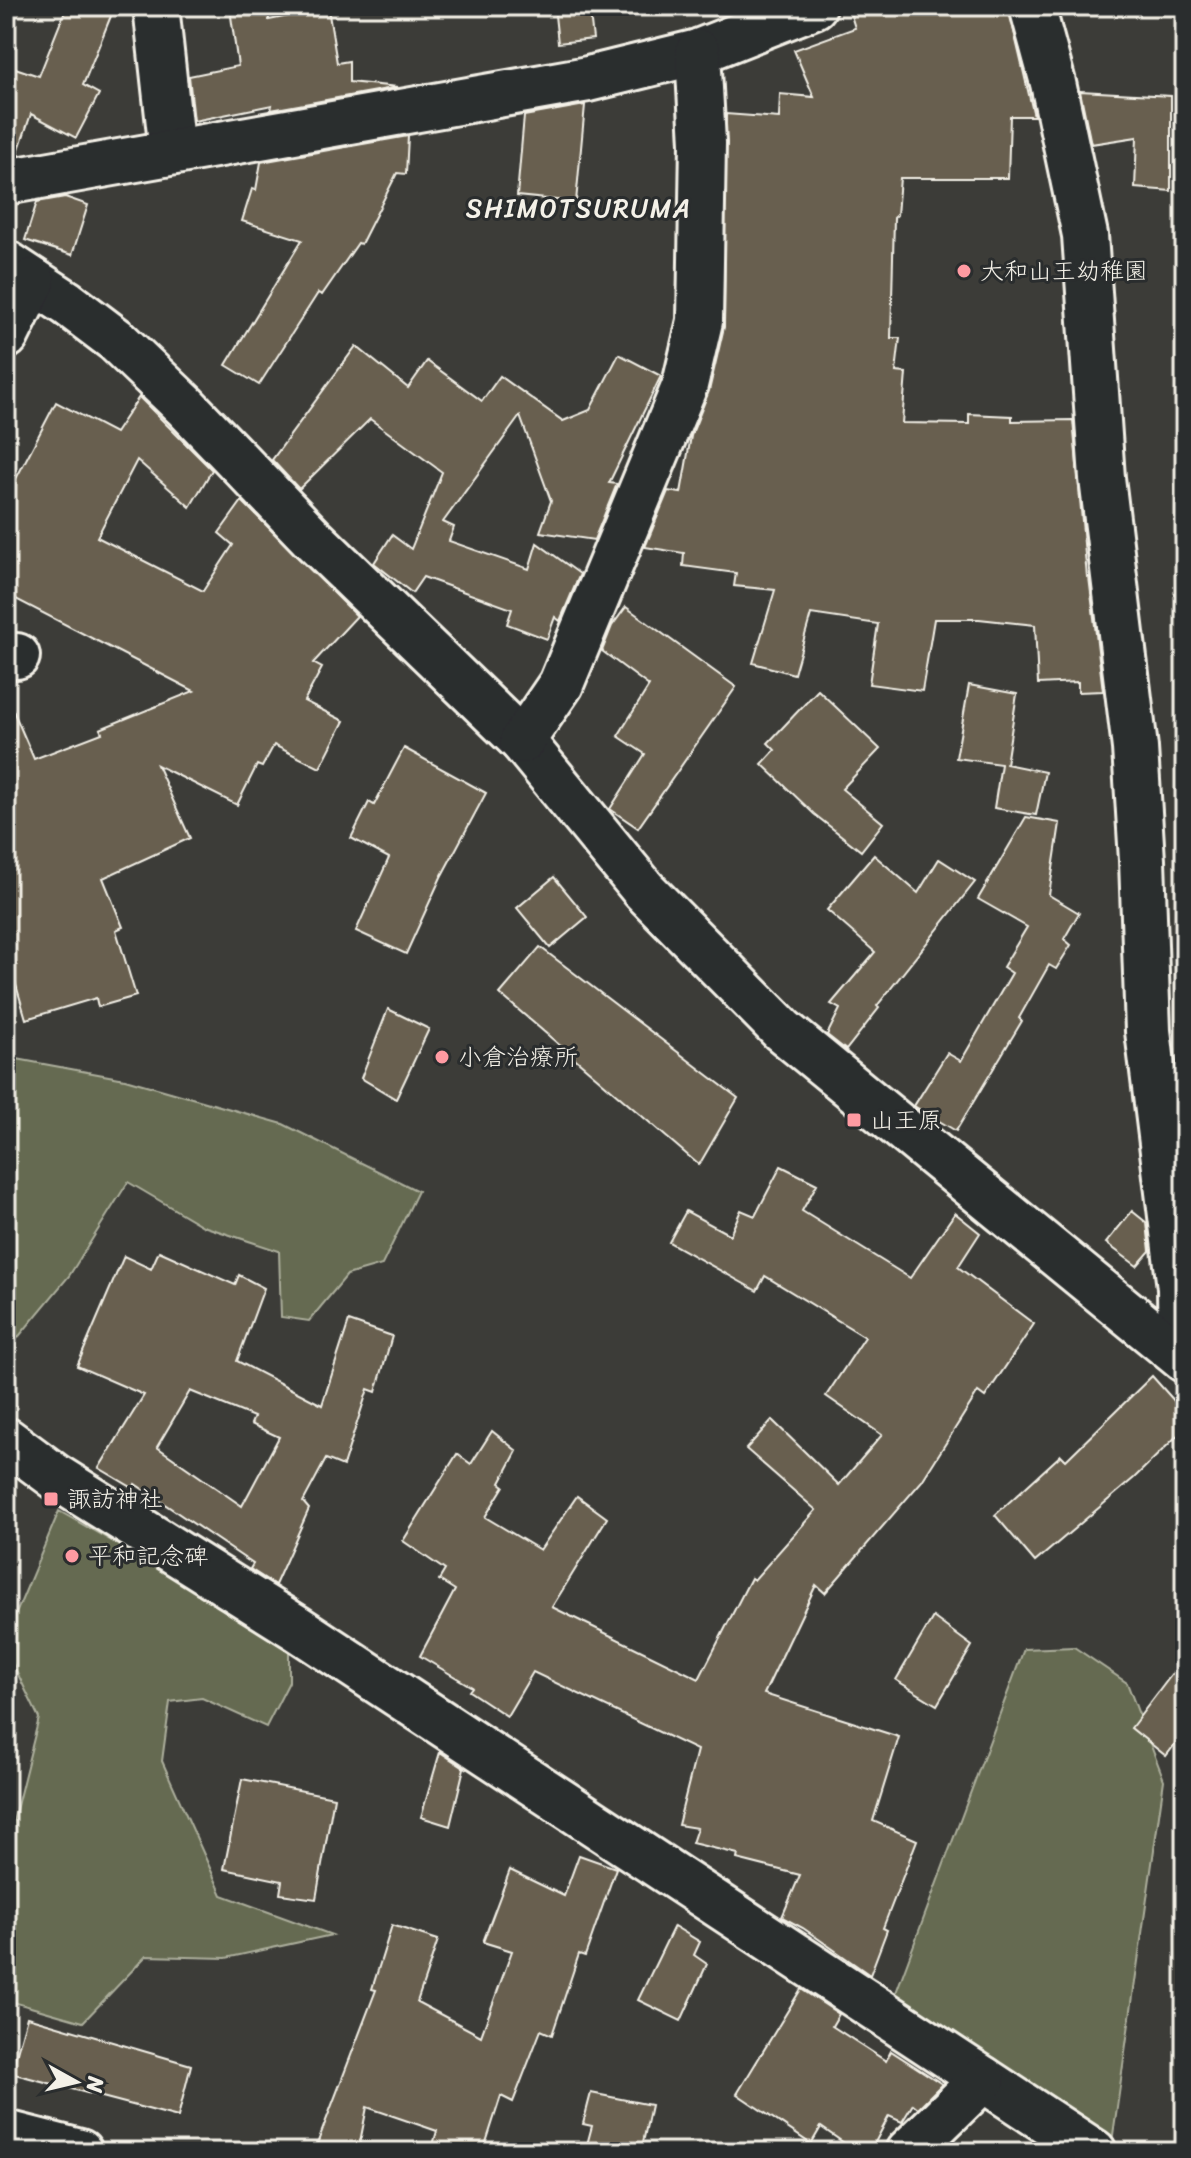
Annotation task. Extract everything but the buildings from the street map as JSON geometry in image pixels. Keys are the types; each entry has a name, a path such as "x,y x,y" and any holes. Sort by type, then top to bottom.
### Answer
{"street":[{"path":"156,6 172,152"},
{"path":"6,182 588,79 698,52 814,6"},
{"path":"1032,6 1053,83 1085,235 1102,478 1135,748 1148,1031 1180,1288 1183,1358"},
{"path":"522,741 561,684 685,385 700,321 703,143 698,52"},
{"path":"6,336 20,272 116,340 185,406 313,539 522,741 644,890 782,1030 1183,1358"},
{"path":"6,1440 56,1477 297,1628 1094,2152"},
{"path":"908,2152 983,2079"},
{"path":"6,2133 80,2152"}],"green space":[{"path":"6,1057 125,1079 283,1124 418,1191 382,1265 347,1275 309,1321 281,1317 279,1251 203,1226 128,1182 69,1276 6,1352"},
{"path":"59,1511 154,1565 289,1651 289,1682 266,1727 202,1698 170,1702 162,1761 222,1895 332,1935 226,1958 146,1956 83,2022 6,2000 6,1850 39,1718 12,1662 15,1616"},
{"path":"1074,1647 1127,1683 1164,1780 1111,2149 894,1998 1024,1649"}],"place":[{"name":"大和山王幼稚園","path":"964,271"},
{"name":"小倉治療所","path":"442,1057"},
{"name":"山王原","path":"854,1120"},
{"name":"諏訪神社","path":"51,1499"},
{"name":"平和記念碑","path":"72,1556"}],"district":[{"name":"SHIMOTSURUMA","path":"579,208"}]}
